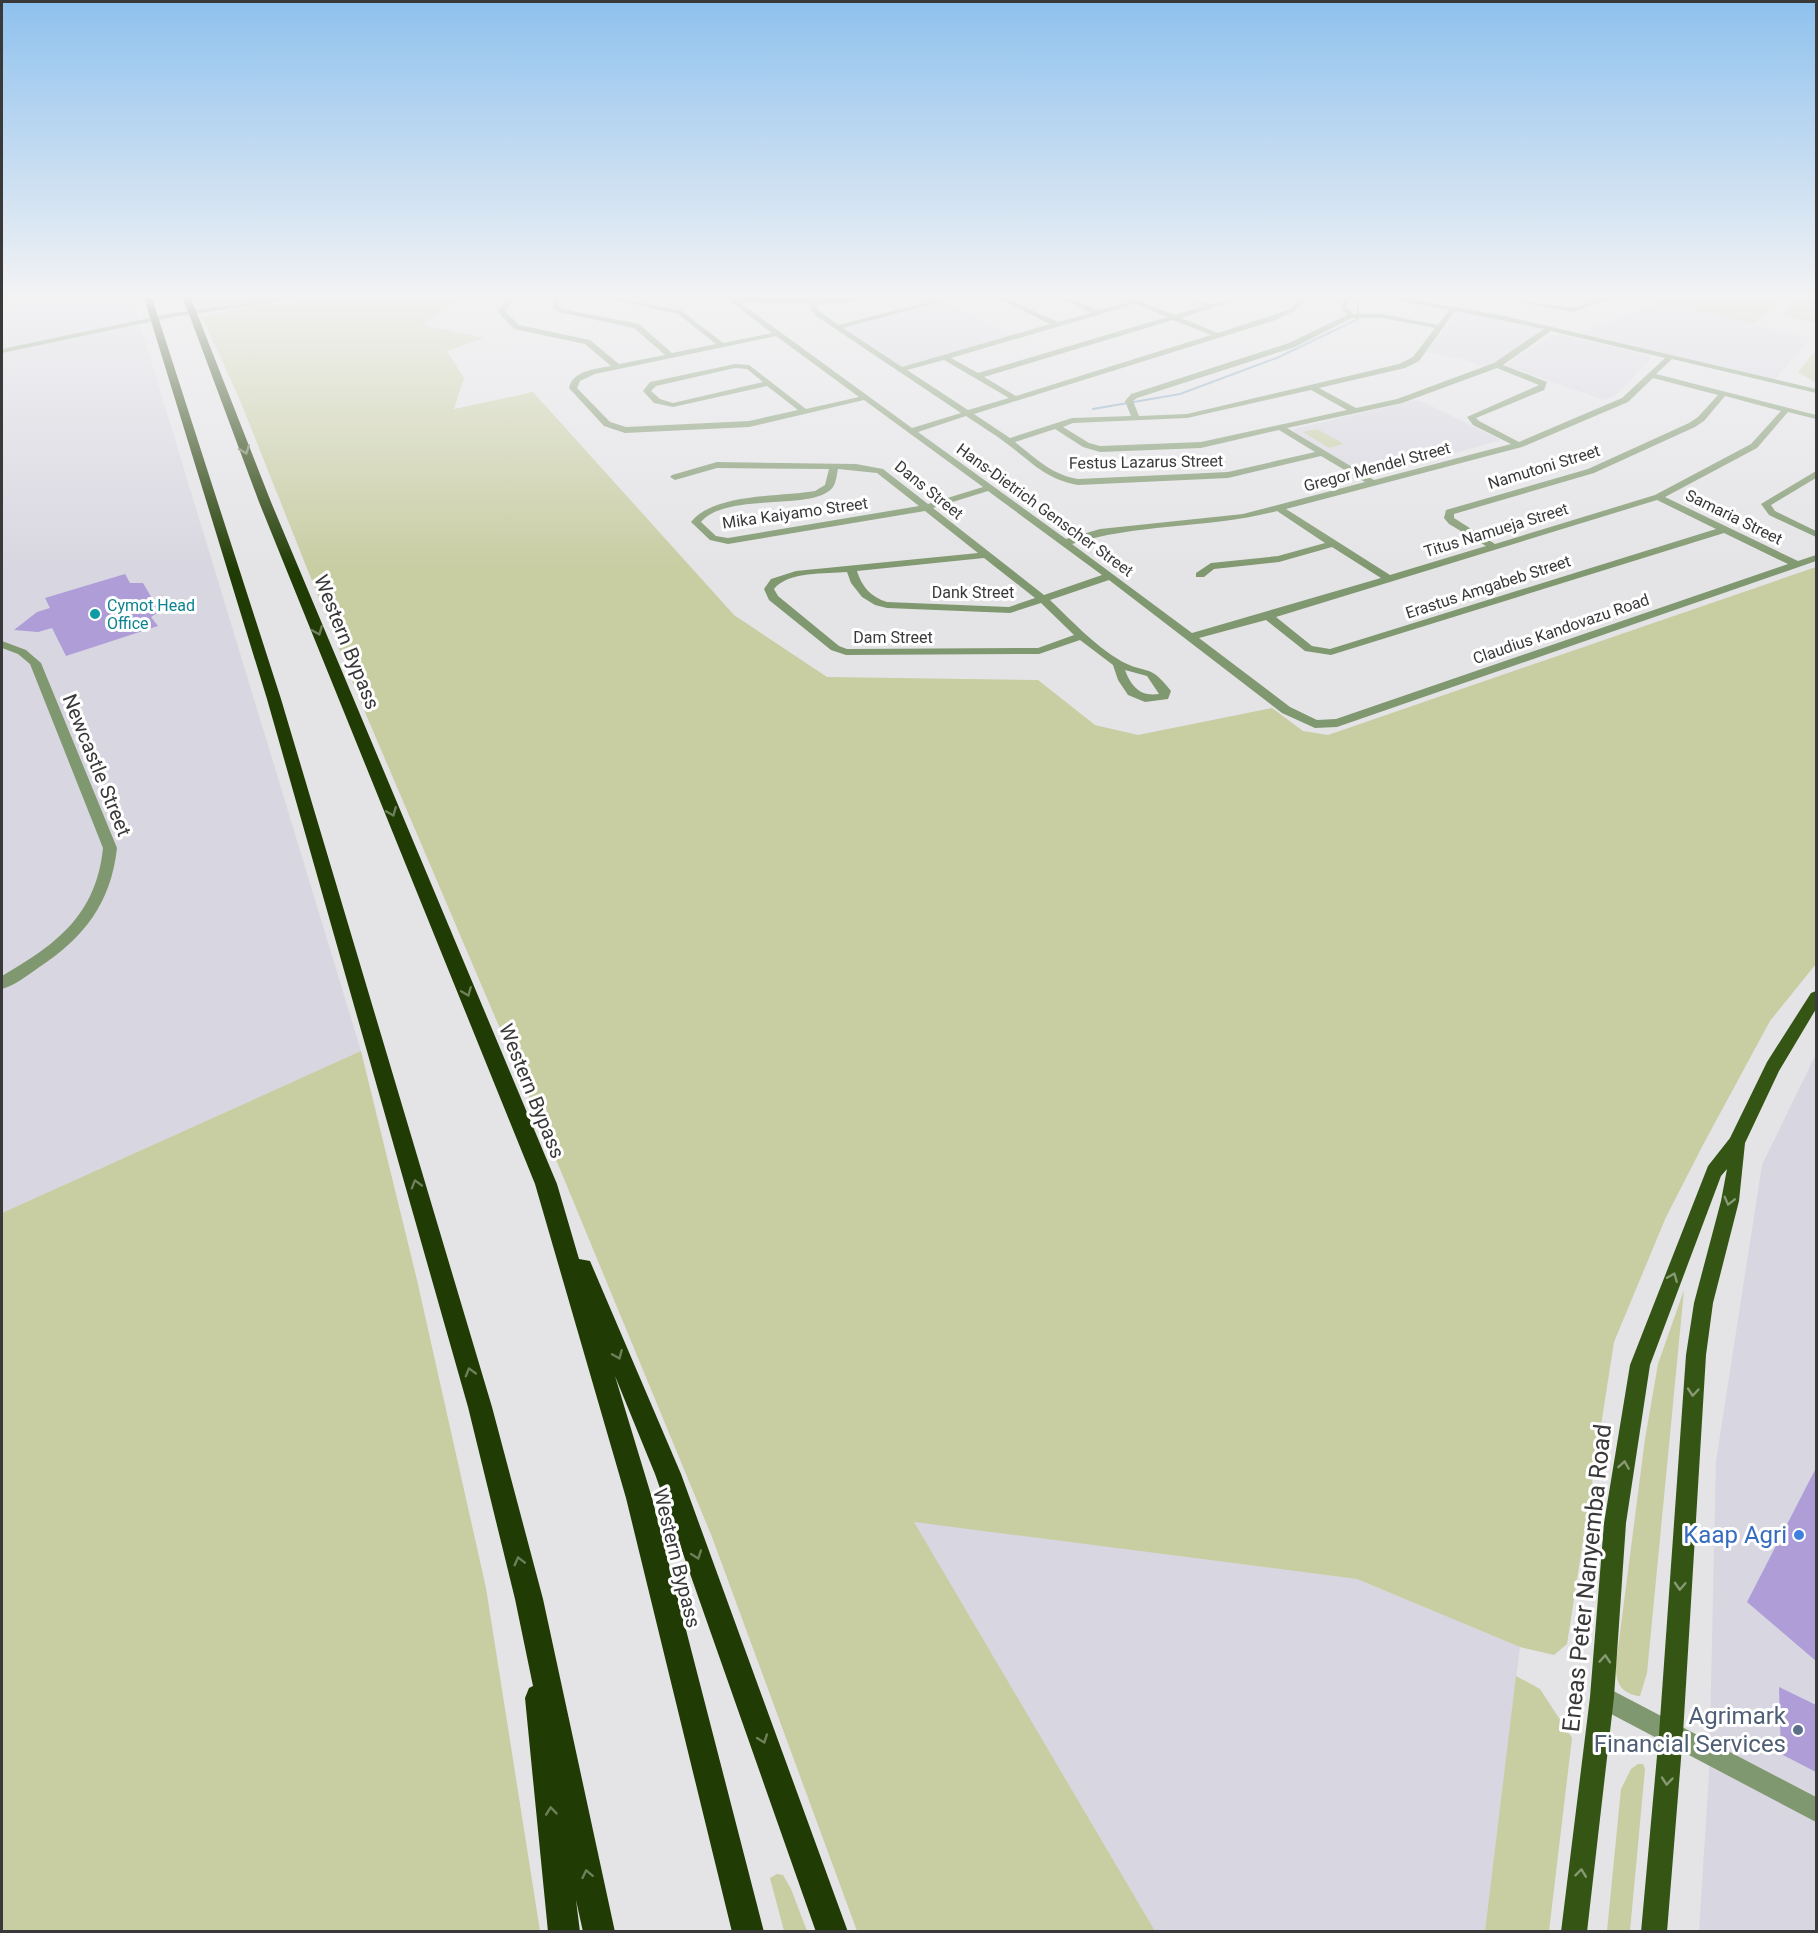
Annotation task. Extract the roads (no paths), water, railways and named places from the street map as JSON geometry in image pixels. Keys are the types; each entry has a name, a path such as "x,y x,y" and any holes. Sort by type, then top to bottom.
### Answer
{"highway":[{"path":"175,388 268,678 480,1407 528,1599 599,1932"},
{"name":"Western Bypass","path":"222,388 278,533 546,1184 639,1498 748,1932"},
{"path":"546,1184 668,1474 832,1932"},
{"path":"528,1599 564,1932"}],"main road":[{"name":"Eneas Peter Nanyemba Road","path":"1574,1932 1602,1697 1615,1524 1640,1365 1714,1172 1736,1143 1773,1067 1816,997"},
{"name":"Eneas Peter Nanyemba Road","path":"1654,1932 1671,1734 1696,1355 1704,1298 1732,1192 1737,1163 1736,1143"}],"street":[{"path":"575,388 606,424 618,429 743,425 863,398"},
{"path":"648,388 657,401 673,405 746,388"},
{"path":"775,388 805,412"},
{"name":"Hans-Dietrich Genscher Street","path":"850,388 1110,576 1286,710 1315,724"},
{"name":"Festus Lazarus Street","path":"928,388 1009,441 1049,473 1067,481 1228,475 1322,453"},
{"path":"998,388 1016,399"},
{"path":"911,431 1050,388"},
{"path":"1137,420 1129,401 1134,396 1158,388"},
{"path":"1009,441 1054,425 1071,422 1187,416 1313,388"},
{"path":"1314,388 1355,411"},
{"path":"1054,425 1086,445 1106,449 1195,446 1355,411 1435,388"},
{"path":"1519,445 1476,423 1471,417 1541,388"},
{"name":"Gregor Mendel Street","path":"1065,543 1100,532 1228,520 1280,509 1519,445 1625,400 1639,388"},
{"path":"1704,388 1816,417"},
{"name":"Namutoni Street","path":"1494,547 1452,522 1449,519 1449,512 1590,471 1692,425 1701,419 1724,393"},
{"name":"Titus Namueja Street","path":"1191,636 1268,616 1658,497 1754,446 1787,410"},
{"path":"1281,428 1373,483"},
{"name":"Dans Street","path":"675,477 717,465 866,467 880,471 1044,600 1081,636 1118,664"},
{"name":"Mika Kaiyamo Street","path":"834,467 829,486 818,493 711,508 700,514 696,522 714,538 728,541 925,508 990,488"},
{"path":"1816,474 1766,504 1772,513 1816,534"},
{"name":"Samaria Street","path":"1658,497 1798,564"},
{"path":"1280,509 1387,578"},
{"name":"Erastus Amgabeb Street","path":"1268,616 1309,649 1330,652 1725,529"},
{"path":"1200,574 1208,567 1279,559 1331,543"},
{"name":"Dam Street","path":"984,555 851,567 788,576 770,585 770,593 773,598 835,648 846,652 1039,651 1081,636"},
{"name":"Claudius Kandovazu Road","path":"1315,724 1337,723 1357,717 1816,558"},
{"name":"Dank Street","path":"851,567 856,586 878,603 889,606 1010,610 1110,576"},
{"name":"Newcastle Street","path":"2,644 22,652 34,663 110,848 108,871 101,894 86,918 64,942 2,983"},
{"path":"1602,1697 1816,1810"}],"waterway":[{"path":"1093,409 1180,394 1196,388"}],"place":[{"name":"Cymot Head Office","path":"95,614"},
{"name":"Kaap Agri","path":"1799,1535"},
{"name":"Agrimark Financial Services","path":"1798,1730"}]}
